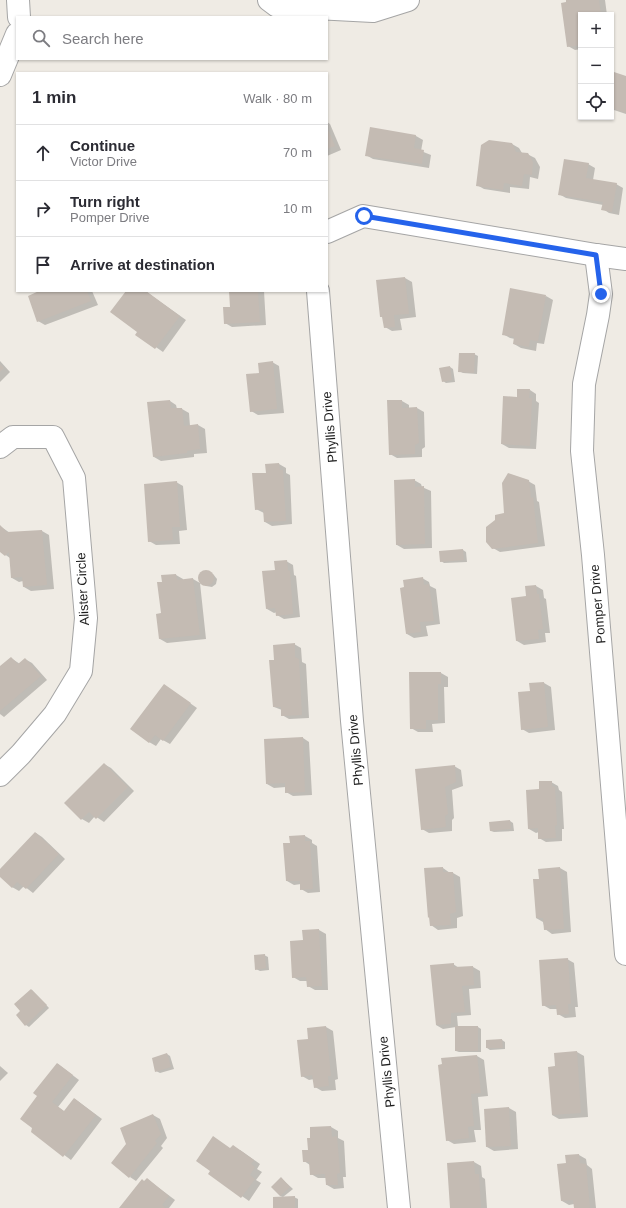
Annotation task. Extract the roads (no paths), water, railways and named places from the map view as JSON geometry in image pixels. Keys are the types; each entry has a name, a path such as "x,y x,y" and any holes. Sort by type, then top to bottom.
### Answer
{"street":[{"path":"18,0 19,16"},
{"path":"269,0 277,6 372,11 408,0"},
{"path":"0,75 16,36"},
{"path":"328,232 364,216 626,259"},
{"name":"Pomper Drive","path":"596,255 601,294 584,384 582,451 594,570 626,954"},
{"name":"Phyllis Drive","path":"318,292 352,721 399,1208"},
{"name":"Alister Circle","path":"0,448 13,437 53,437 74,478 86,618 82,671 55,714 21,754 0,775"}]}
